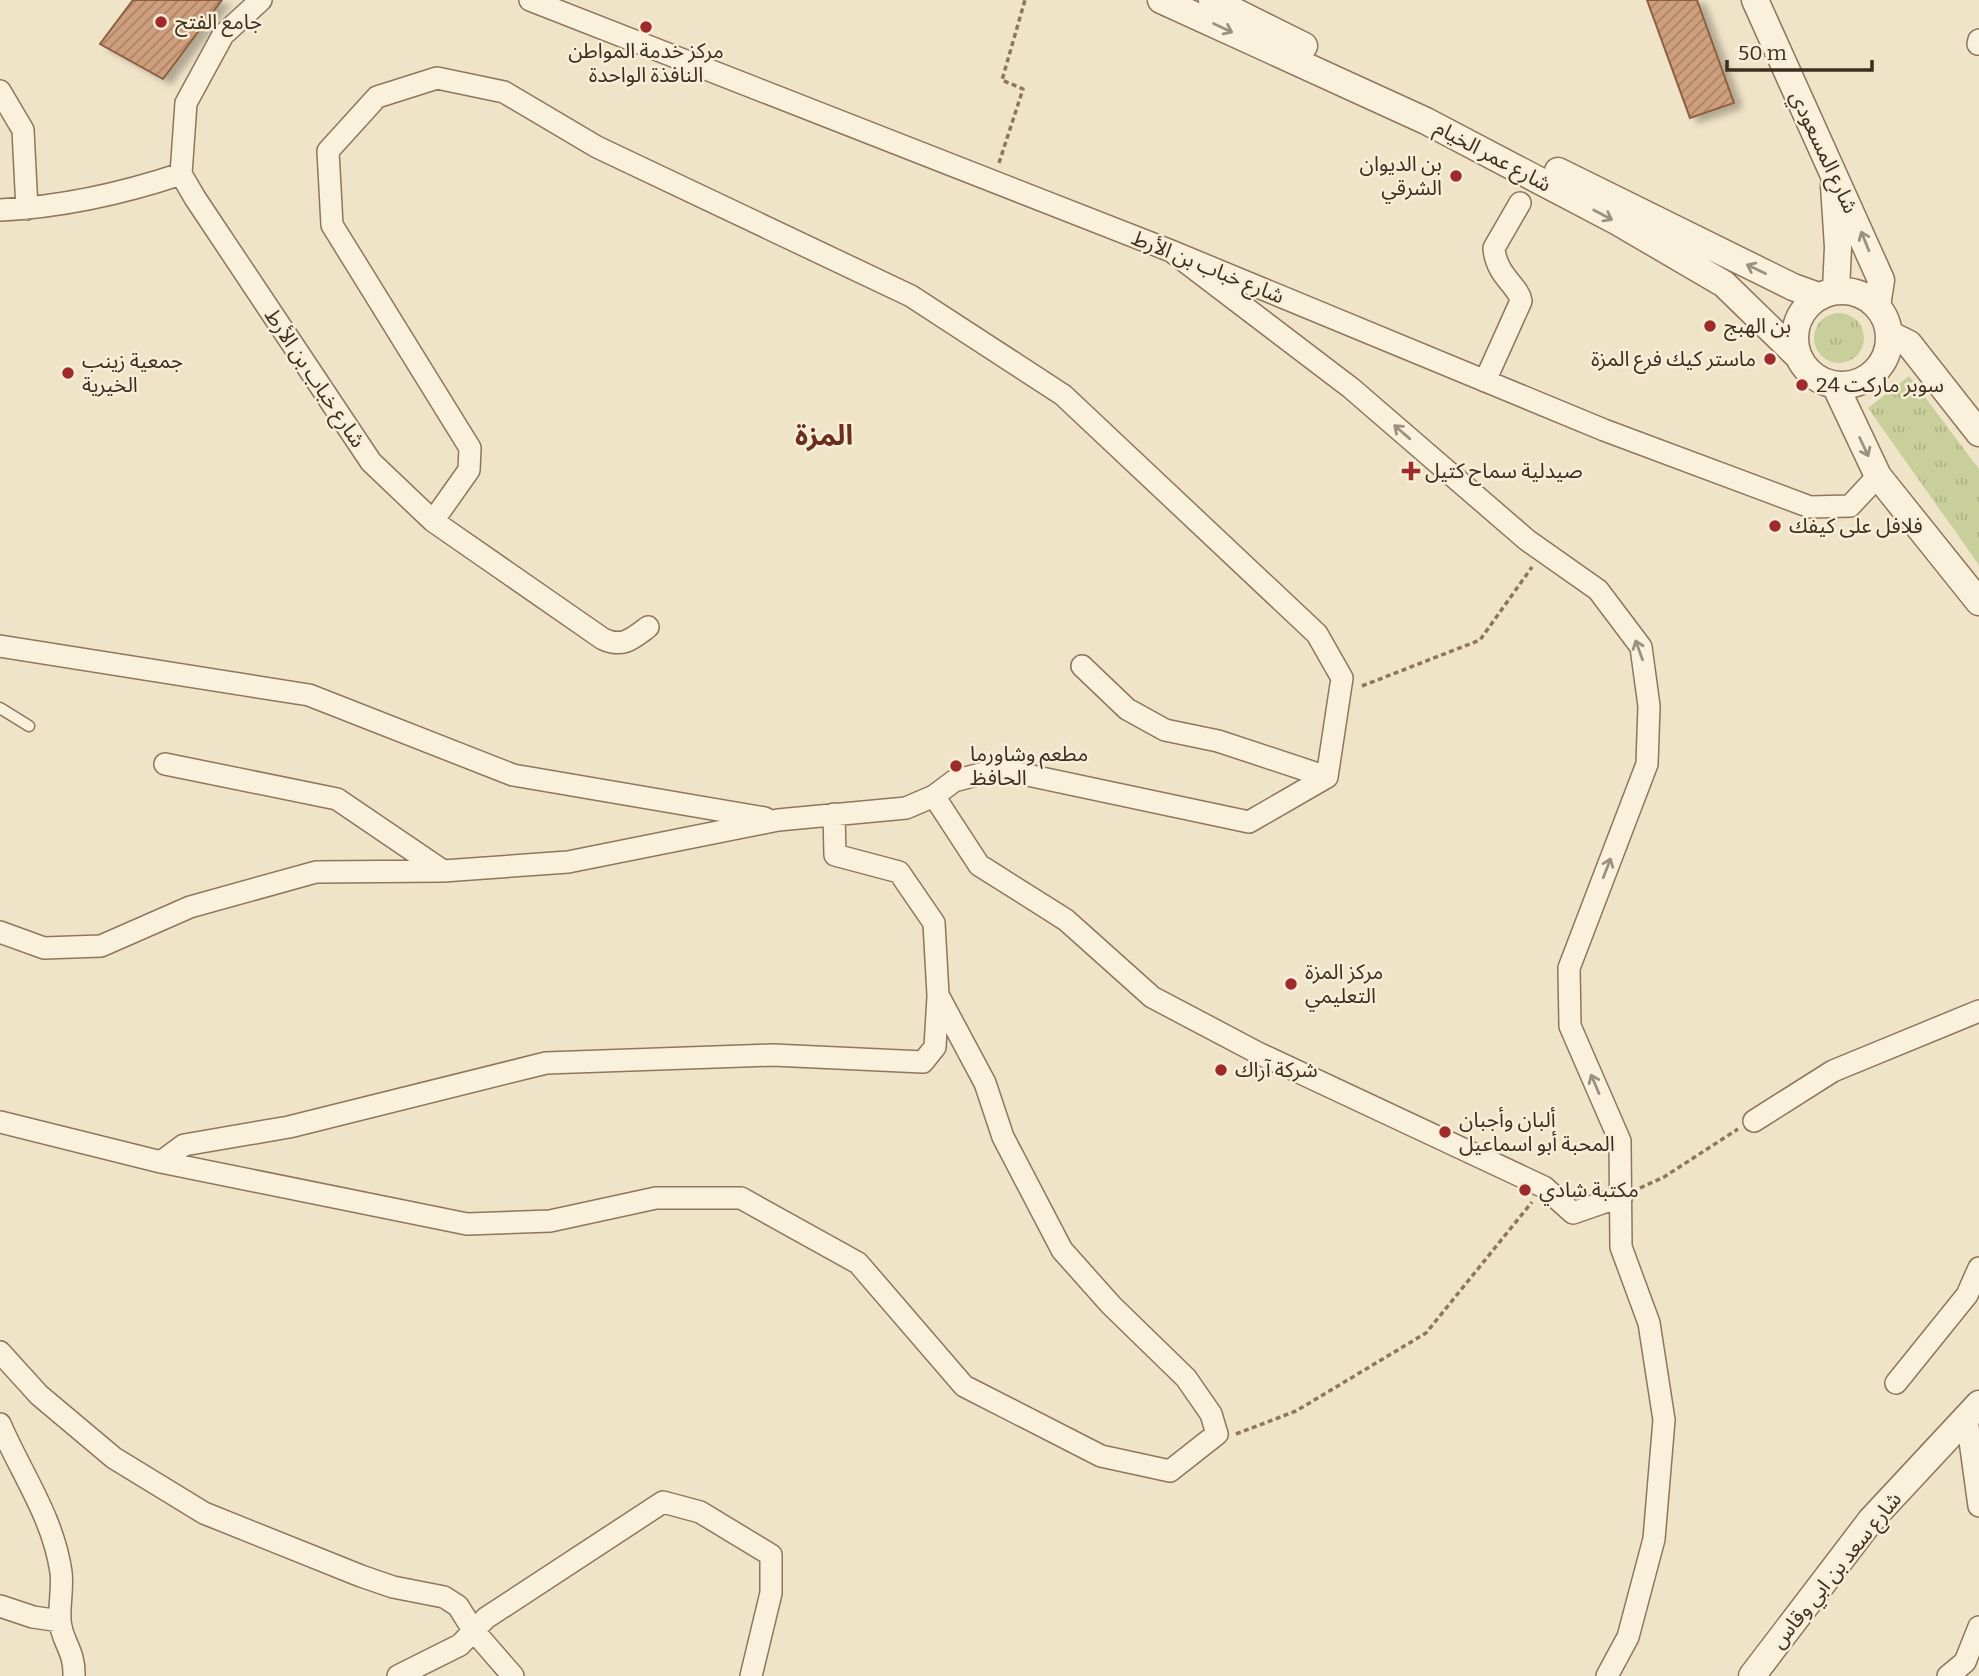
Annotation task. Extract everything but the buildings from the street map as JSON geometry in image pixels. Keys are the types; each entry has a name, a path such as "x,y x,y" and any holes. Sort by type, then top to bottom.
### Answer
{"street":[{"path":"0,210 27,209 145,186 181,174 186,103 223,35 261,0"},
{"name":"شارع خباب بن الأرط","path":"530,0 1171,251 1604,430 1810,507 1850,506 1878,476"},
{"name":"شارع عمر الخيام","path":"1161,0 1426,121 1618,222 1724,285 1798,356"},
{"name":"شارع عمر الخيام","path":"1212,0 1793,287 1827,293"},
{"name":"شارع المسعودي","path":"1755,0 1833,178 1857,221 1881,280 1877,306"},
{"path":"433,521 469,470 470,448 332,225 328,151 377,97 437,78 504,92 597,147 911,296 1063,395 1317,634 1342,678 1327,776"},
{"path":"0,91 23,130 27,209"},
{"name":"شارع خباب بن الأرط","path":"181,174 370,461 433,521 603,639 612,643 626,643 648,627"},
{"path":"1827,293 1838,247 1833,178"},
{"path":"1485,381 1521,301 1519,293 1503,275 1494,248 1520,203"},
{"path":"1171,251 1351,388 1543,551 1598,590 1641,647 1649,706 1647,764 1569,968 1570,1026 1620,1141 1621,1247 1649,1323 1664,1420 1654,1539 1628,1637 1607,1676"},
{"path":"1851,291 1877,306 1886,319 1889,334 1884,362 1863,381 1835,385 1820,380 1807,370 1798,356 1795,329 1799,316 1827,293 1851,291"},
{"path":"1889,334 1909,344 1979,433"},
{"path":"1835,385 1878,476 1979,602"},
{"path":"0,646 309,695 513,775 778,820"},
{"path":"1082,666 1127,709 1165,730 1218,741 1327,776"},
{"path":"166,764 337,799 443,871"},
{"path":"0,932 44,948 101,946 190,907 316,872 443,871 568,862 778,820 906,808 934,796 954,781 999,769 1249,822 1327,776"},
{"path":"934,796 979,865 1066,920 1152,997 1258,1053 1544,1187 1573,1213 1622,1196"},
{"path":"161,1162 184,1145 289,1127 546,1063 773,1055 923,1062 935,1047 938,995 934,923 899,872 835,855 834,814"},
{"path":"0,1122 161,1162 467,1224 550,1222 656,1198 741,1198 858,1263 964,1386 1101,1456 1170,1471 1217,1434 1211,1415 1186,1378 1111,1305 1062,1250 1003,1137 985,1083 938,995"},
{"path":"1754,1121 1833,1070 1979,1011"},
{"path":"1896,1383 1967,1295 1979,1268"},
{"path":"0,1352 39,1395 71,1423 150,1482 204,1513 292,1551 393,1587 444,1597 458,1606 473,1630 513,1676"},
{"path":"1973,1412 1979,1507"},
{"name":"شارع سعد بن ابي وقاس","path":"1752,1676 1871,1520 1973,1412"},
{"path":"0,1424 28,1476 56,1549 61,1573 60,1621 74,1660 74,1676"},
{"path":"398,1676 460,1645 486,1618 663,1502 700,1513 771,1555 771,1593 751,1676"},
{"path":"0,1606 33,1618 60,1621"},
{"path":"1948,1676 1965,1662 1979,1628"}],"lane":[{"path":"0,708 29,726"}],"path":[{"path":"993,181 1023,89 1002,80 1025,0"},
{"path":"1340,694 1480,640 1543,551"},
{"path":"1622,1196 1664,1178 1716,1141 1754,1121"},
{"path":"1217,1434 1242,1434 1296,1411 1426,1333 1544,1187"}],"green space":[{"path":"1839,313 1856,321 1864,338 1856,355 1839,363 1822,355 1814,338 1822,321"},
{"path":"1909,376 1979,469 1979,565 1868,408"}],"place":[{"name":"جامع الفتح","path":"161,22"},
{"name":"مركز خدمة المواطن النافذة الواحدة","path":"646,27"},
{"name":"بن الديوان الشرقي","path":"1456,176"},
{"name":"بن الهبج","path":"1710,326"},
{"name":"ماستر كيك فرع المزة","path":"1770,359"},
{"name":"جمعية زينب الخيرية","path":"68,373"},
{"name":"سوبر ماركت 24","path":"1802,385"},
{"name":"صيدلية سماح كتيل","path":"1411,471"},
{"name":"فلافل على كيفك","path":"1775,526"},
{"name":"مطعم وشاورما الحافظ","path":"956,766"},
{"name":"مركز المزة التعليمي","path":"1291,984"},
{"name":"شركة آراك","path":"1221,1070"},
{"name":"ألبان وأجبان المحبة أبو اسماعيل","path":"1445,1132"},
{"name":"مكتبة شادي","path":"1525,1190"}],"district":[{"name":"المزة","path":"824,435"}]}
